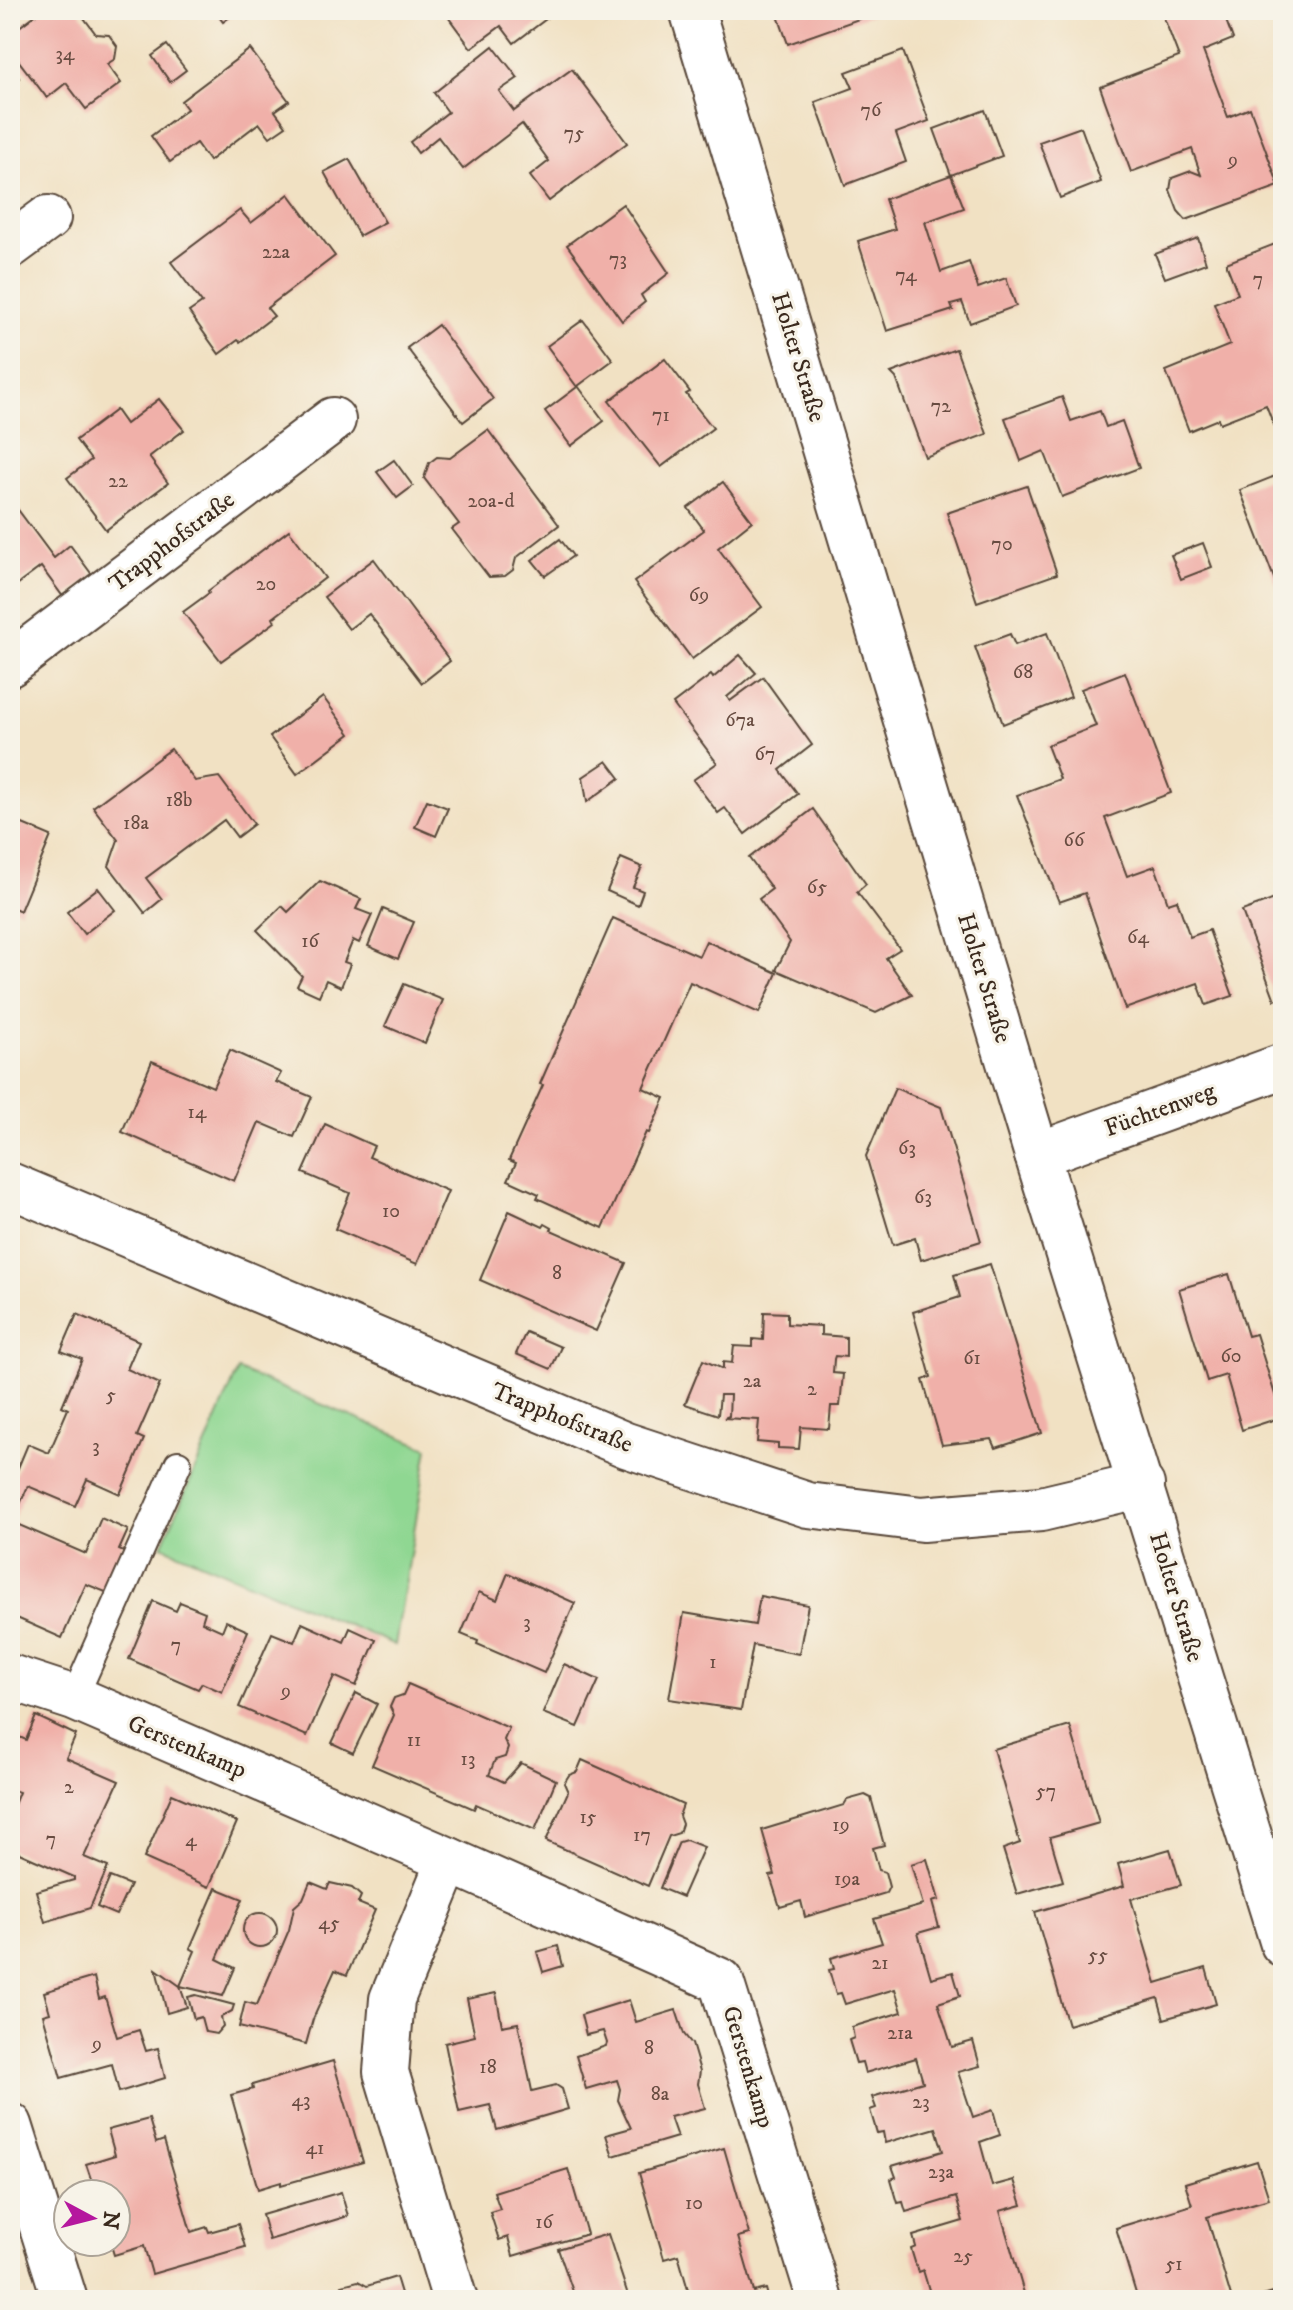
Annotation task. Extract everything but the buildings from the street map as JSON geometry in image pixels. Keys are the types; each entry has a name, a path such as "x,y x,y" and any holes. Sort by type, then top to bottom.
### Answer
{"street":[{"name":"Holter Straße","path":"692,10 1037,1155 1283,1944"},
{"path":"10,246 48,218"},
{"name":"Trapphofstraße","path":"10,664 333,420"},
{"name":"Füchtenweg","path":"1037,1155 1283,1066"},
{"name":"Trapphofstraße","path":"10,1185 626,1445 808,1505 922,1519 1041,1509 1142,1485"},
{"name":"Gerstenkamp","path":"10,1677 74,1698 721,1981 820,2300"},
{"path":"449,1860 392,1999 386,2072 455,2300"},
{"path":"11,2133 65,2300"}],"lane":[{"path":"74,1698 178,1464"}],"green space":[{"path":"238,1370 428,1448 395,1645 162,1546"}]}
